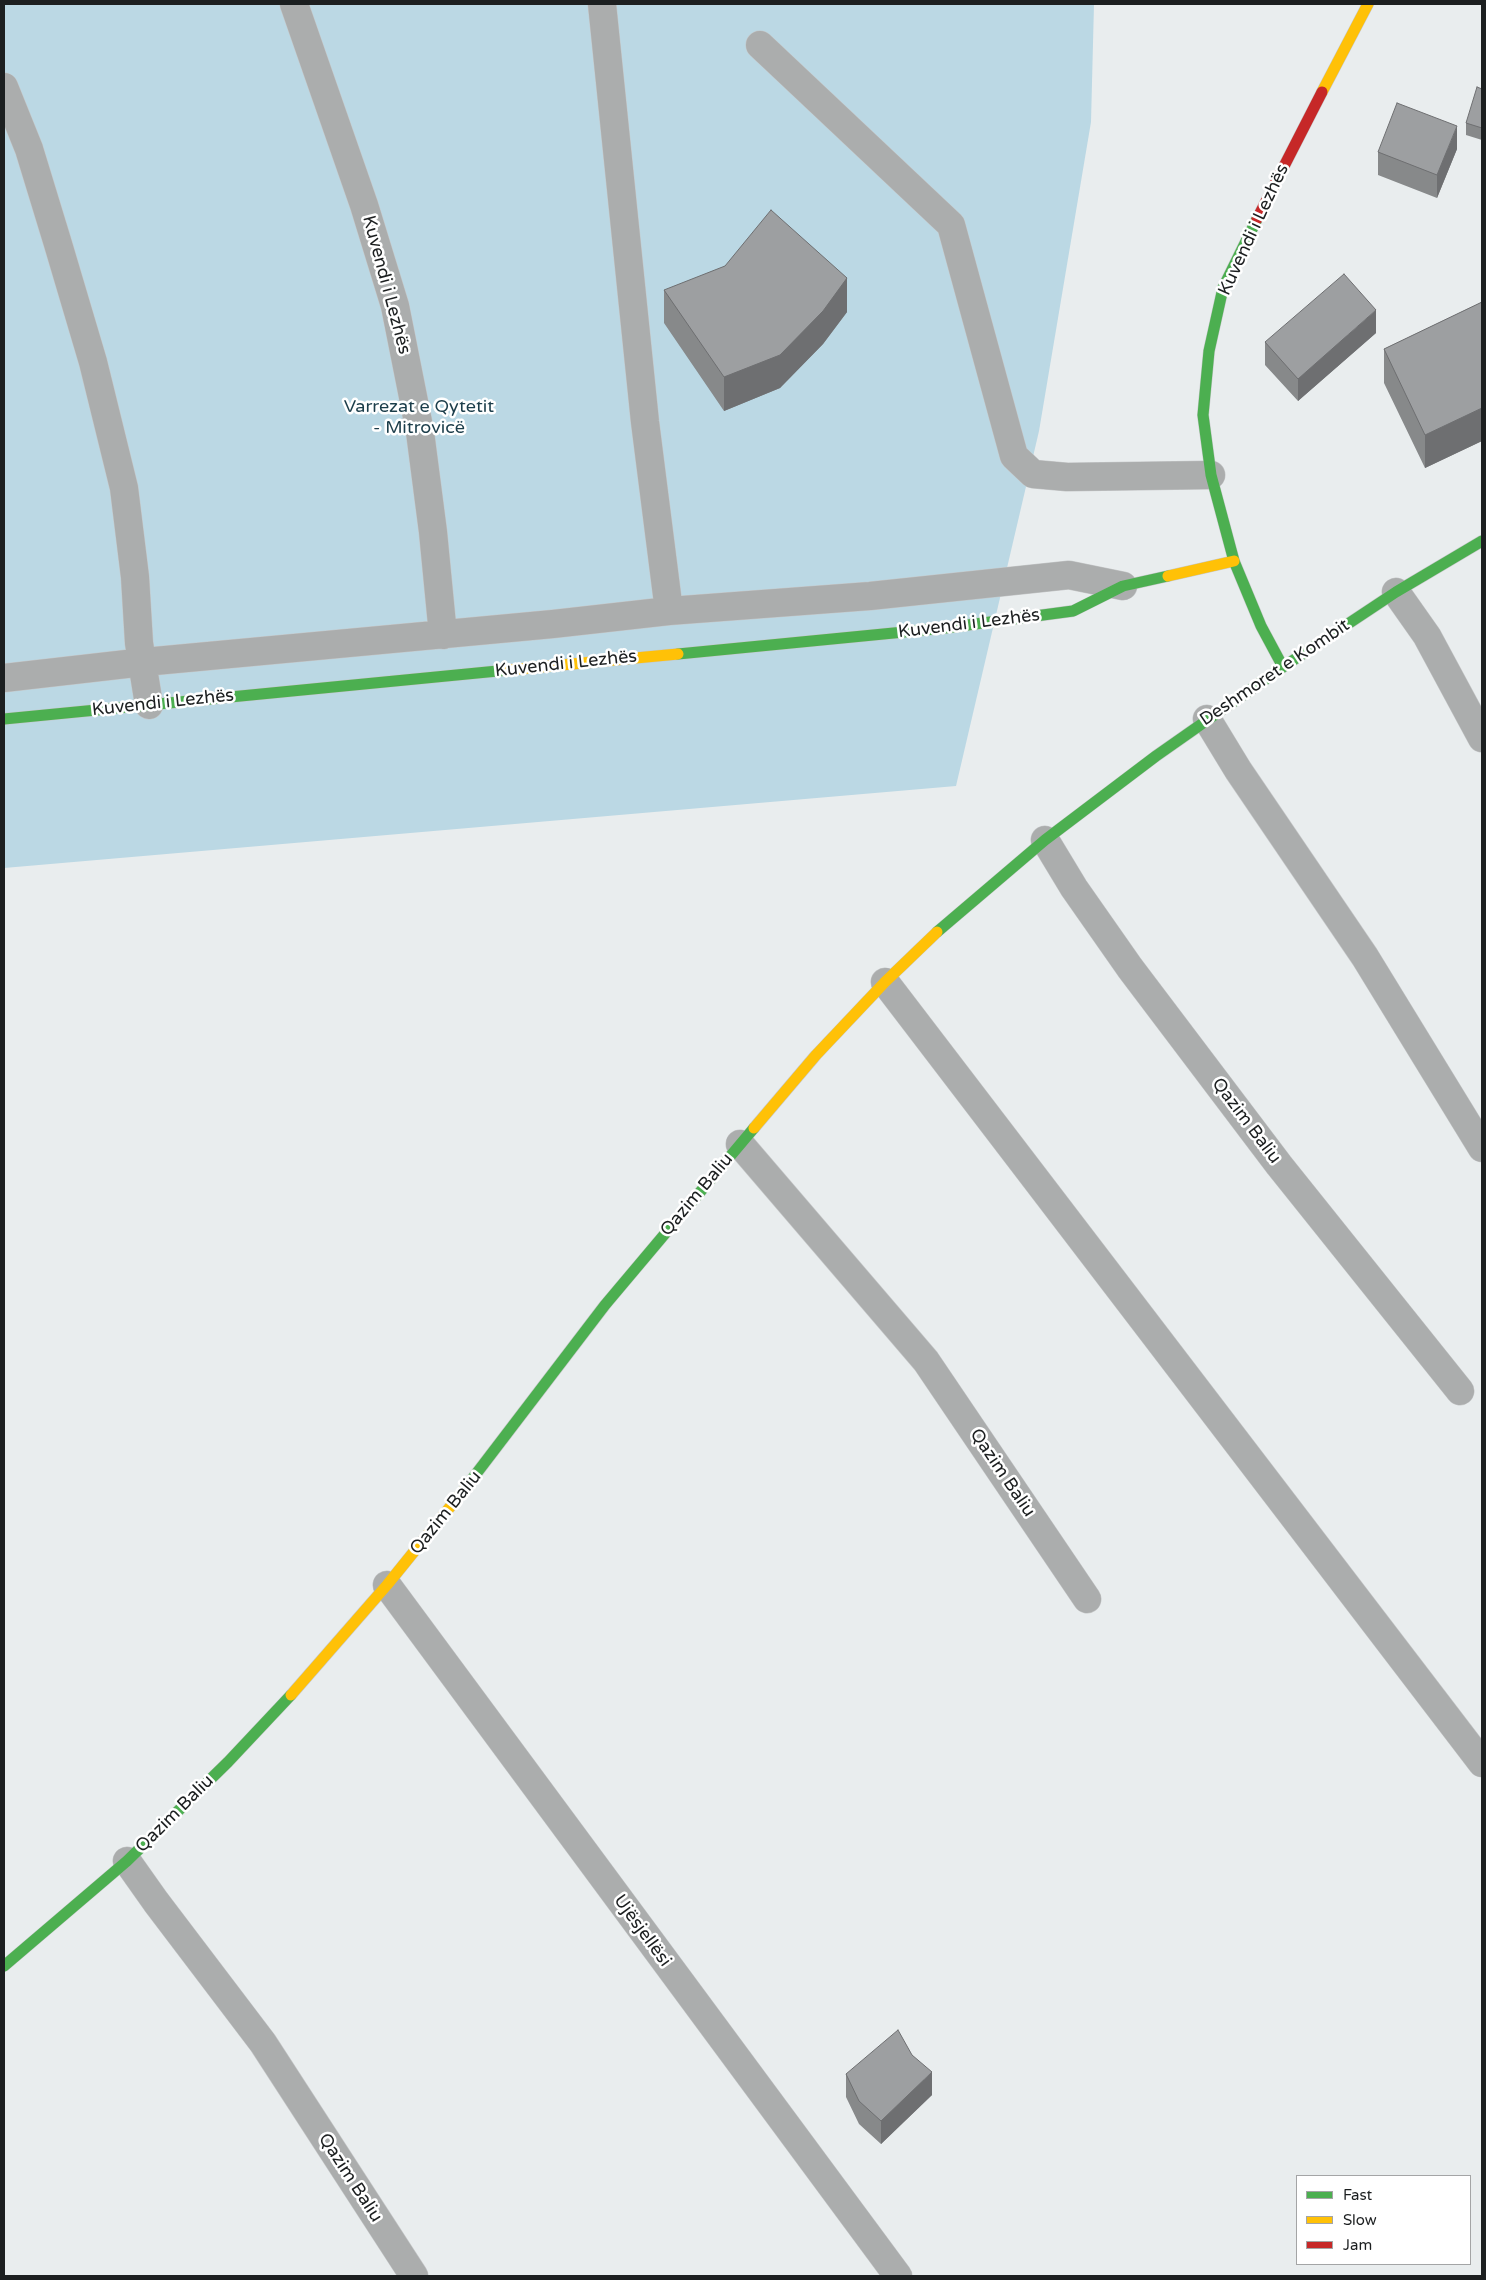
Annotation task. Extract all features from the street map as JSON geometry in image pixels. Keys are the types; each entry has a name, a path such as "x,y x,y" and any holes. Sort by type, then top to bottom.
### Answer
{"main road":[{"name":"Kuvendi i Lezhës","path":"1283,666 1261,626 1234,562 1211,474 1203,415 1209,351 1223,288 1368,4"},
{"name":"Deshmoret e Kombit","path":"1156,756 1283,666 1396,592 1482,541"},
{"name":"Kuvendi i Lezhës","path":"4,719 945,628 1073,611 1122,586 1234,562"},
{"name":"Qazim Baliu","path":"4,1966 128,1861 241,1748 305,1680 388,1585 483,1467 605,1305 816,1055 884,982 955,915 1045,840 1156,756"}],"street":[{"name":"Kuvendi i Lezhës","path":"294,4 364,205 395,306 420,432 433,532 443,634"},
{"path":"602,4 645,422 668,611"},
{"path":"760,44 950,226 1014,456 1034,474 1067,477 1211,474"},
{"path":"4,87 29,149 93,362 124,488 135,578 139,643 144,662 149,705"},
{"name":"Kuvendi i Lezhës","path":"4,678 144,662 668,611 870,596 1069,575 1122,586"},
{"path":"1396,592 1427,636 1482,738"},
{"path":"1208,719 1238,770 1365,957 1482,1148"},
{"name":"Qazim Baliu","path":"1045,840 1074,888 1142,984 1279,1165 1460,1392"},
{"path":"884,982 1482,1763"},
{"name":"Qazim Baliu","path":"740,1144 926,1361 1087,1599"},
{"name":"Ujësjellësi","path":"388,1585 898,2276"},
{"name":"Qazim Baliu","path":"128,1861 263,2043 414,2276"}],"green space":[{"name":"Varrezat e Qytetit - Mitrovicë","path":"4,4 1094,4 1091,122 1039,431 956,786 4,868"}],"building":[{"path":"1477,87 1482,89 1482,128 1466,123"},
{"path":"1397,103 1457,126 1437,175 1378,152"},
{"path":"771,210 847,278 823,311 780,355 724,377 664,290 725,266"},
{"path":"1344,274 1376,310 1298,379 1265,342"},
{"path":"1482,302 1482,408 1425,435 1384,349"},
{"path":"898,2030 912,2055 932,2072 881,2121 859,2101 846,2074"}],"traffic: fast":[{"path":"1257,219 1223,288 1209,351 1203,415 1211,475 1234,561 1261,626 1283,667"},
{"path":"937,932 1045,840 1156,756 1283,667 1396,592 1482,541"},
{"path":"678,654 945,628 1073,611 1123,586 1168,576"},
{"path":"4,719 508,670"},
{"path":"463,1491 605,1305 754,1128"},
{"path":"4,1966 127,1861 228,1762 291,1695"}],"traffic: slow":[{"path":"1322,92 1368,4"},
{"path":"1168,576 1234,561"},
{"path":"508,670 678,654"},
{"path":"754,1128 816,1055 885,982 937,932"},
{"path":"291,1695 387,1585 463,1491"}],"traffic: jam":[{"path":"1257,219 1322,92"}]}
